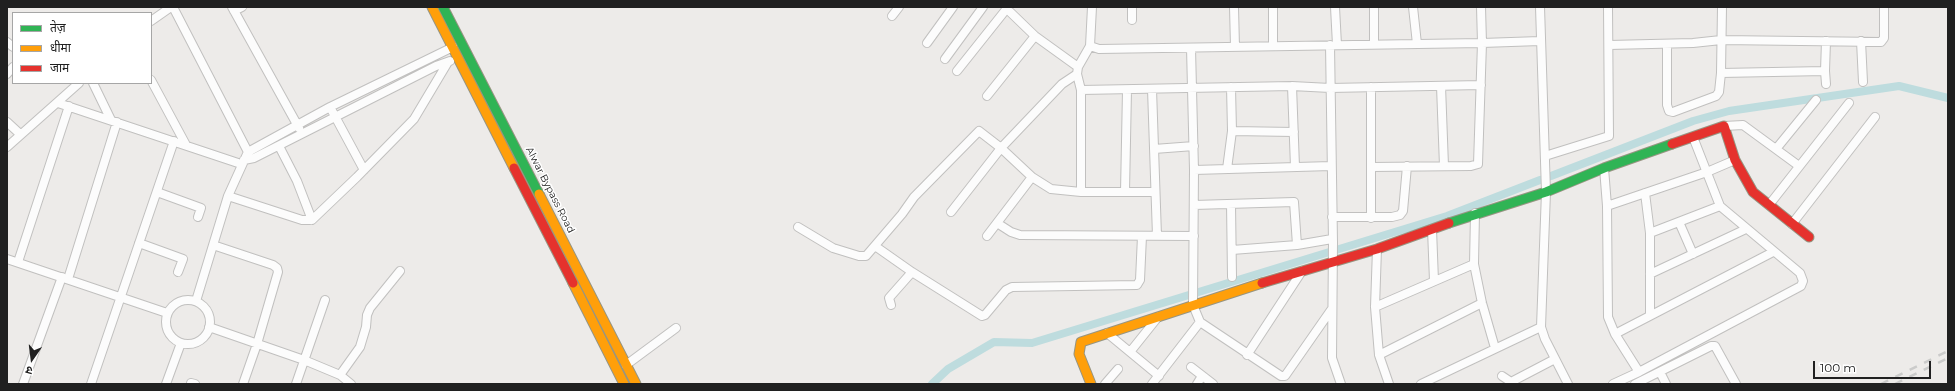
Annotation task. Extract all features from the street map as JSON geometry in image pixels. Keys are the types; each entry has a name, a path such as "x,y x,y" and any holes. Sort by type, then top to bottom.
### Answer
{"street":[{"path":"152,20 172,7 244,158"},
{"path":"432,7 624,384"},
{"name":"Alwar Bypass Road","path":"443,7 636,384"},
{"path":"892,16 899,7"},
{"path":"927,43 953,7"},
{"path":"945,59 984,7"},
{"path":"951,212 1001,148 1062,84 1078,71 1090,46 1092,7"},
{"path":"1132,7 1132,20"},
{"path":"1234,7 1234,47"},
{"path":"1272,7 1274,46"},
{"path":"1335,7 1330,88 1332,217 1331,310 1332,358 1341,384"},
{"path":"1374,7 1374,44"},
{"path":"1413,7 1417,44"},
{"path":"1371,167 1475,165 1479,161 1482,43 1481,7"},
{"path":"1540,7 1546,192 1541,327 1544,339 1568,384"},
{"path":"1545,156 1609,136 1608,7"},
{"path":"1667,44 1667,105 1669,111 1673,112 1716,96 1719,92 1721,73 1722,7"},
{"path":"1608,45 1693,43 1721,40 1881,42 1884,38 1884,7"},
{"path":"236,8 302,134"},
{"path":"957,71 1008,8 1035,36 1078,71 1081,90 1081,192"},
{"path":"987,96 1035,36"},
{"path":"1090,46 1100,49 1191,48 1482,43 1540,40"},
{"path":"1860,41 1863,82"},
{"path":"1826,42 1826,84"},
{"path":"196,301 228,196 244,158 297,125 330,107 453,48"},
{"path":"1191,48 1194,146 1194,300 1200,322 1247,355 1281,376 1285,376 1331,310"},
{"path":"58,103 186,145 244,158 254,158 336,118 436,66 458,58"},
{"path":"228,196 302,220 312,220 414,119 448,62"},
{"path":"1721,73 1826,71"},
{"path":"152,82 186,145"},
{"path":"7,147 78,84"},
{"path":"23,384 65,278 114,121 94,84"},
{"path":"1081,90 1292,86 1330,88 1481,85"},
{"path":"1292,86 1295,167"},
{"path":"1441,86 1444,166"},
{"path":"1227,169 1232,131 1231,87"},
{"path":"1371,87 1371,218"},
{"path":"1152,89 1157,236"},
{"path":"1125,192 1127,90"},
{"path":"1776,149 1816,100"},
{"path":"1768,205 1849,103"},
{"path":"18,262 69,106"},
{"path":"330,107 364,170"},
{"path":"1792,224 1875,117"},
{"path":"7,122 20,134"},
{"path":"1091,384 1079,354 1081,342 1159,316 1194,300 1302,271 1332,257 1376,249 1475,213 1546,192 1604,168 1724,126 1743,125 1799,166"},
{"path":"1724,126 1735,160 1753,192 1809,237"},
{"path":"1232,131 1294,132"},
{"path":"798,227 832,248 859,256 866,256 914,197 976,132 981,132 1001,148 1032,177 1051,188 1081,192 1155,192"},
{"path":"1613,384 1639,372 1801,286 1803,281 1800,273 1773,252 1720,206 1693,136"},
{"path":"91,384 174,141"},
{"path":"279,146 297,181 312,220"},
{"path":"1154,149 1194,146"},
{"path":"1607,206 1707,172 1735,160"},
{"path":"1194,170 1331,166"},
{"path":"1332,217 1392,218 1400,215 1403,211 1407,166"},
{"path":"1604,168 1607,206 1608,317 1615,334 1639,372"},
{"path":"987,236 1032,177"},
{"path":"157,192 201,208 198,218"},
{"path":"1645,193 1650,233 1650,315"},
{"path":"1194,205 1294,202 1297,245"},
{"path":"1231,204 1232,277"},
{"path":"1650,233 1720,206"},
{"path":"1475,213 1474,264 1482,303 1495,348"},
{"path":"997,222 1011,232 1020,235 1194,236"},
{"path":"1679,222 1693,254"},
{"path":"1432,229 1434,281"},
{"path":"1650,274 1746,229"},
{"path":"875,246 912,272 982,316 985,315 1006,290 1012,287 1137,285 1140,280 1142,236"},
{"path":"1232,250 1297,245 1332,240"},
{"path":"140,243 183,259 178,272"},
{"path":"213,245 277,268 278,272 257,344 243,384"},
{"path":"1376,249 1375,307 1378,355 1390,384"},
{"path":"1615,334 1773,252"},
{"path":"8,260 18,262 167,313"},
{"path":"1375,307 1474,264"},
{"path":"340,375 358,351 367,325 367,315 370,308 400,271"},
{"path":"1247,355 1302,271"},
{"path":"891,305 889,298 912,272"},
{"path":"186,299 202,304 208,311 210,320 205,336 198,342 190,344 181,343 173,339 165,324 167,313 177,302 186,299"},
{"path":"296,384 325,300"},
{"path":"1378,355 1482,303"},
{"path":"1130,352 1159,316"},
{"path":"1152,384 1200,322"},
{"path":"209,327 304,360 340,375 350,384"},
{"path":"1421,384 1541,327"},
{"path":"626,365 676,328"},
{"path":"1107,333 1159,376"},
{"path":"166,384 181,343"},
{"path":"1635,384 1711,346 1715,346 1736,384"},
{"path":"1502,376 1511,382 1555,359"},
{"path":"1191,367 1213,384"},
{"path":"1105,384 1118,368"},
{"path":"1660,372 1666,384"},
{"path":"1197,384 1202,376"}],"waterway":[{"path":"1551,176 1693,121 1729,111 1899,86 1948,98"},
{"path":"932,384 948,369 994,342 1032,343 1447,216 1540,180"}],"railway":[{"path":"1881,384 1948,351"},
{"path":"1895,384 1948,358"}],"traffic: fast":[{"path":"443,7 539,194"},
{"path":"1449,223 1546,192 1604,168 1672,144"}],"traffic: slow":[{"path":"432,7 514,168"},
{"path":"539,194 636,384"},
{"path":"573,283 624,384"},
{"path":"1091,384 1079,354 1081,342 1262,283"}],"traffic: jam":[{"path":"1672,144 1724,126 1735,160 1753,192 1809,237"},
{"path":"514,168 573,283"},
{"path":"1262,283 1377,249 1449,223"}]}
